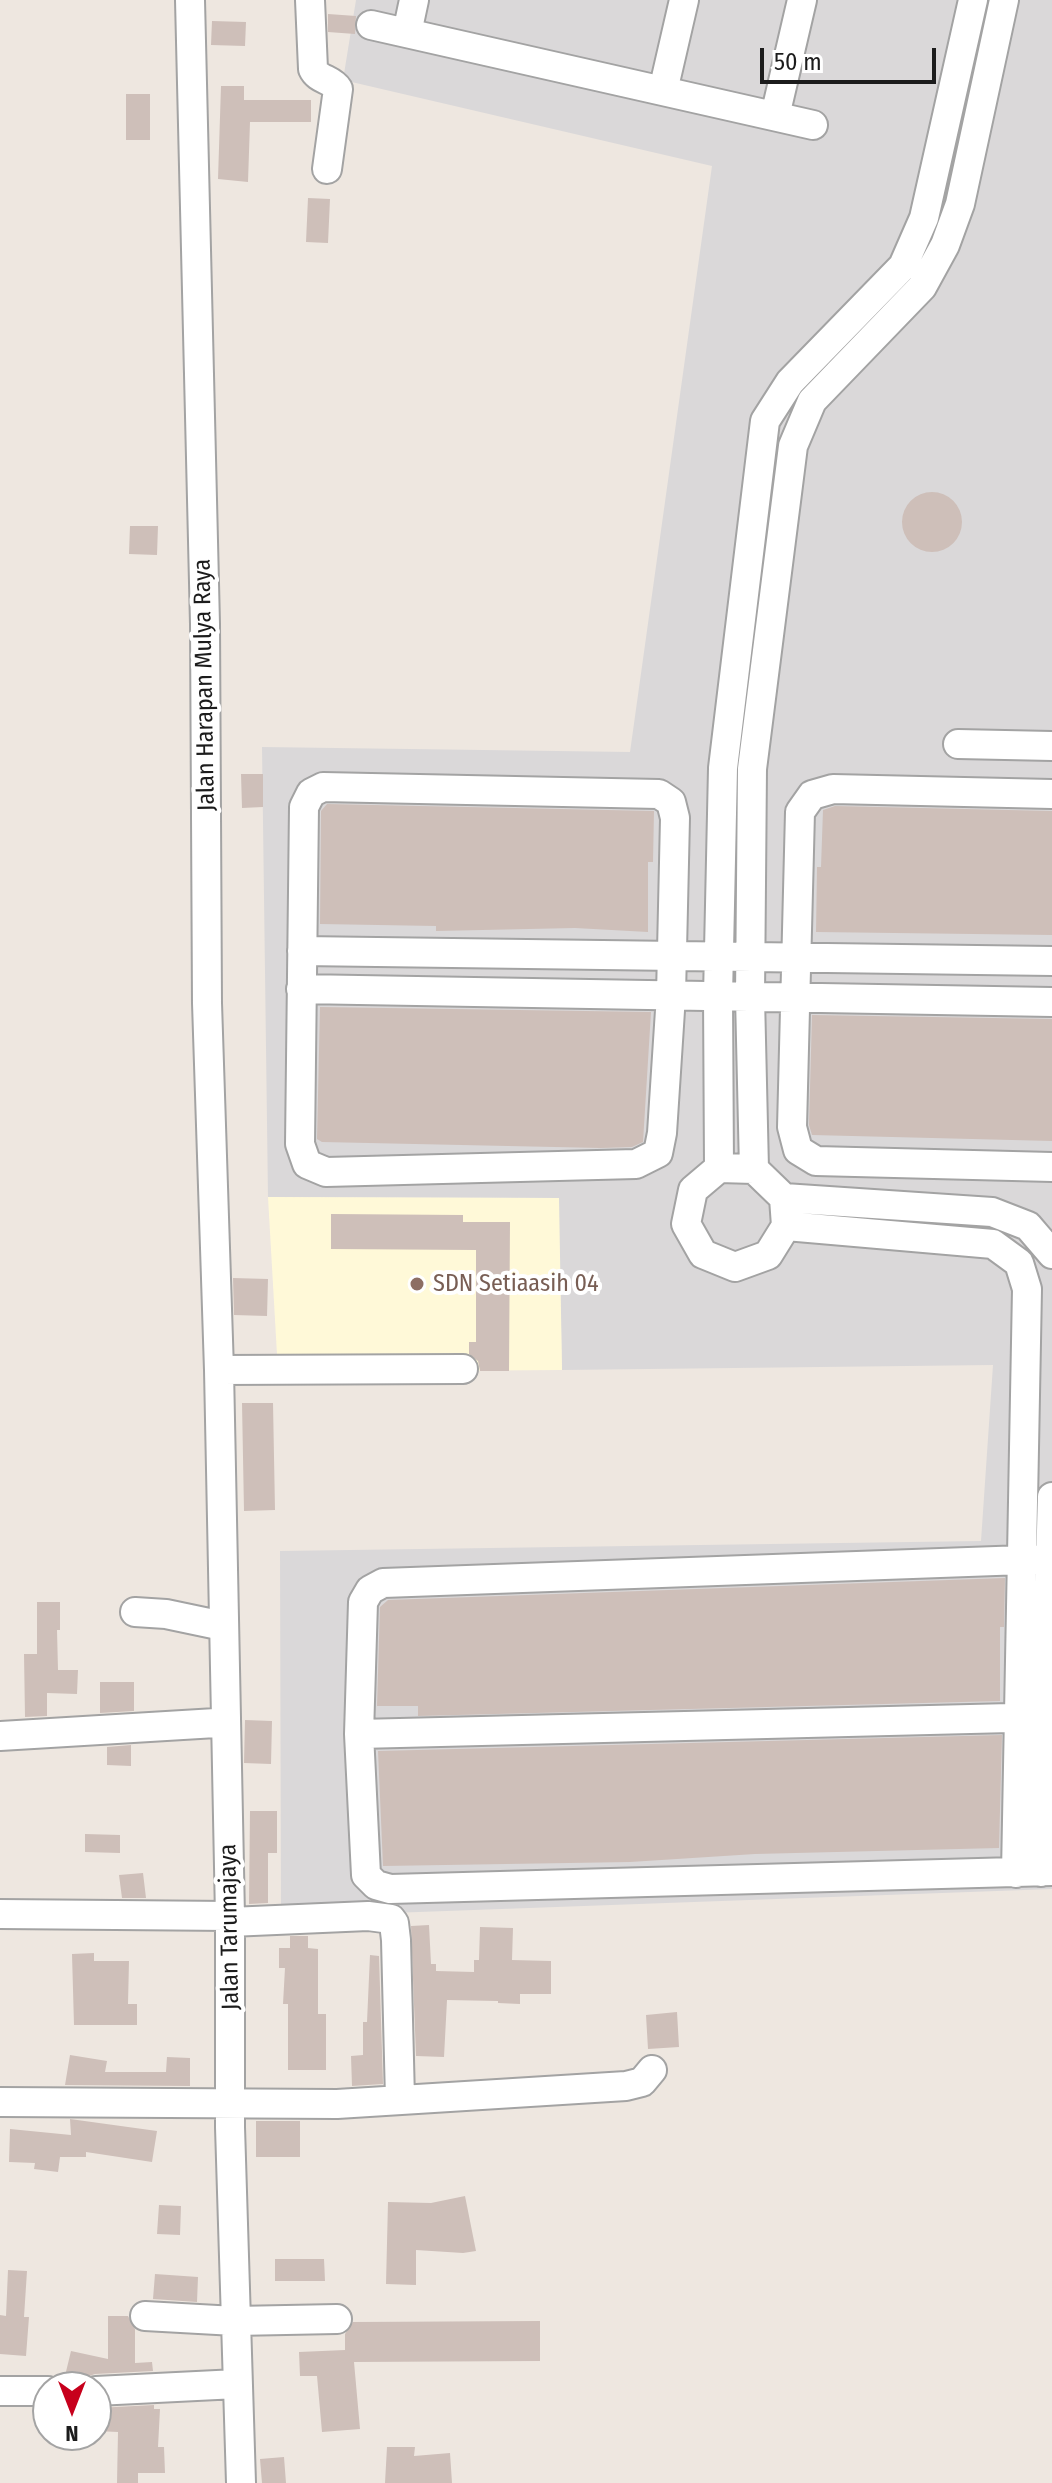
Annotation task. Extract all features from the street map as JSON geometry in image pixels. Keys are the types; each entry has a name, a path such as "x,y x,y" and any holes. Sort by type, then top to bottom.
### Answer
{"street":[{"name":"Jalan Harapan Mulya Raya","path":"190,0 205,624 207,1003 219,1370"},
{"path":"310,0 313,69 316,75 338,89 327,169"},
{"path":"407,33 414,0"},
{"path":"663,91 684,0"},
{"path":"775,116 802,0"},
{"path":"719,1168 718,996 723,768 765,421 790,382 903,266 924,218 973,0"},
{"path":"1004,0 960,204 945,245 922,287 812,401 793,446 752,769 750,997 754,1169 785,1212 993,1244 1019,1263 1027,1289 1021,1562 1039,1718"},
{"path":"371,25 813,125"},
{"path":"958,744 1052,746"},
{"path":"723,768 752,769"},
{"path":"323,787 659,794 671,802 675,818 672,957 662,1133 658,1153 636,1164 326,1172 307,1164 300,1144 301,989 304,807 311,793 323,787"},
{"path":"1052,794 833,789 812,795 800,812 792,1127 798,1150 816,1161 1039,1167 1052,1189"},
{"path":"302,951 1052,961"},
{"path":"301,989 1052,1002"},
{"path":"754,1169 719,1168 693,1190 686,1224 703,1254 735,1267 768,1255 785,1212"},
{"path":"785,1212 992,1212 1028,1226 1052,1254"},
{"path":"219,1370 463,1369"},
{"name":"Jalan Tarumajaya","path":"219,1370 212,1623 221,1721 224,2320 241,2483"},
{"path":"1051,1559 383,1583 370,1590 363,1602 359,1734 366,1875 376,1885 390,1889 1036,1872 1039,1718 1051,1559 1052,1497"},
{"path":"135,1612 212,1623"},
{"path":"359,1734 1039,1718"},
{"path":"0,1736 221,1721"},
{"path":"0,1914 223,1918 368,1916 391,1919 396,1940 400,2099"},
{"path":"0,2102 337,2104 626,2086 642,2082 652,2070"},
{"path":"145,2316 224,2320 337,2319"},
{"path":"112,2390 229,2385"},
{"path":"0,2391 32,2391"}],"shaded area":[{"path":"356,0 1052,0 1052,1889 281,1917 280,1551 981,1541 993,1365 562,1370 558,1198 268,1197 262,747 630,752 712,166 343,80"},
{"name":"SDN Setiaasih 04","path":"268,1197 559,1198 562,1370 278,1372"}],"building":[{"path":"328,14 356,16 355,34 328,32"},
{"path":"212,21 246,22 245,46 211,45"},
{"path":"221,86 244,86 244,100 311,100 311,122 250,122 248,182 218,179"},
{"path":"126,94 150,94 150,140 126,140"},
{"path":"308,198 330,199 328,243 306,242"},
{"path":"932,492 943,494 953,501 960,511 960,533 953,543 943,550 932,552 921,550 911,543 904,533 902,522 904,511 911,501 921,494"},
{"path":"130,526 158,526 157,555 129,554"},
{"path":"241,774 263,774 263,807 242,808"},
{"path":"327,804 654,811 653,862 648,862 648,932 575,928 436,931 436,926 320,924 321,811"},
{"path":"835,806 1052,811 1052,935 816,932 817,867 821,867 823,810"},
{"path":"320,1007 651,1012 643,1142 632,1147 601,1148 322,1142 317,1139"},
{"path":"812,1015 1052,1019 1052,1141 812,1135 809,1125"},
{"path":"331,1214 463,1215 463,1222 510,1222 509,1371 480,1371 478,1361 469,1354 469,1342 476,1342 476,1250 331,1249"},
{"path":"233,1278 268,1279 267,1316 234,1315"},
{"path":"242,1403 273,1403 275,1510 244,1511"},
{"path":"1005,1578 1004,1627 1000,1627 1000,1701 418,1716 418,1706 377,1706 380,1607 388,1600"},
{"path":"37,1602 60,1602 58,1670 78,1670 77,1694 47,1693 47,1716 25,1717 24,1654 37,1654"},
{"path":"100,1682 134,1682 134,1711 100,1713"},
{"path":"245,1720 272,1721 271,1764 244,1763"},
{"path":"1002,1735 999,1848 755,1854 630,1862 383,1866 378,1751"},
{"path":"131,1745 131,1766 107,1765 107,1747"},
{"path":"250,1811 277,1811 277,1853 268,1853 268,1903 249,1904"},
{"path":"85,1834 120,1835 120,1853 85,1852"},
{"path":"143,1873 146,1898 122,1898 119,1875"},
{"path":"429,1925 431,1964 436,1964 436,1971 474,1972 474,1960 479,1960 480,1927 513,1928 512,1960 551,1961 551,1994 520,1994 520,2004 447,2000 444,2057 416,2056 411,1926"},
{"path":"290,1936 308,1936 308,1948 318,1949 318,2014 326,2014 326,2070 288,2070 288,2004 283,2004 285,1968 279,1968 279,1948 290,1948"},
{"path":"94,1953 94,1961 129,1961 128,2004 137,2004 137,2025 74,2025 72,1954"},
{"path":"370,1955 379,1956 383,2084 352,2086 351,2056 363,2055"},
{"path":"677,2012 679,2047 648,2049 646,2015"},
{"path":"70,2055 107,2061 105,2072 166,2072 167,2057 190,2058 190,2086 65,2085"},
{"path":"70,2119 157,2131 152,2162 86,2152 86,2157 60,2157 58,2172 34,2169 35,2163 9,2162 10,2129 71,2135"},
{"path":"256,2121 300,2121 300,2157 256,2157"},
{"path":"465,2196 476,2251 416,2250 416,2285 386,2284 388,2202 431,2203"},
{"path":"159,2205 181,2206 180,2235 157,2234"},
{"path":"275,2259 324,2259 325,2281 275,2281"},
{"path":"8,2270 27,2271 24,2317 29,2317 26,2356 0,2354 0,2315 6,2316"},
{"path":"155,2274 198,2277 197,2302 153,2299"},
{"path":"108,2316 128,2316 135,2329 135,2363 152,2362 153,2371 66,2371 71,2351 108,2359"},
{"path":"540,2321 540,2361 354,2362 360,2429 322,2432 317,2376 300,2376 299,2352 345,2350 345,2334 353,2322"},
{"path":"154,2405 154,2409 160,2409 158,2447 164,2447 165,2473 138,2473 138,2483 117,2483 118,2432 112,2432 112,2407"},
{"path":"387,2447 415,2447 414,2456 450,2453 452,2483 385,2483"},
{"path":"284,2457 286,2483 262,2483 260,2459"}],"place":[{"name":"SDN Setiaasih 04","path":"417,1284"}]}
